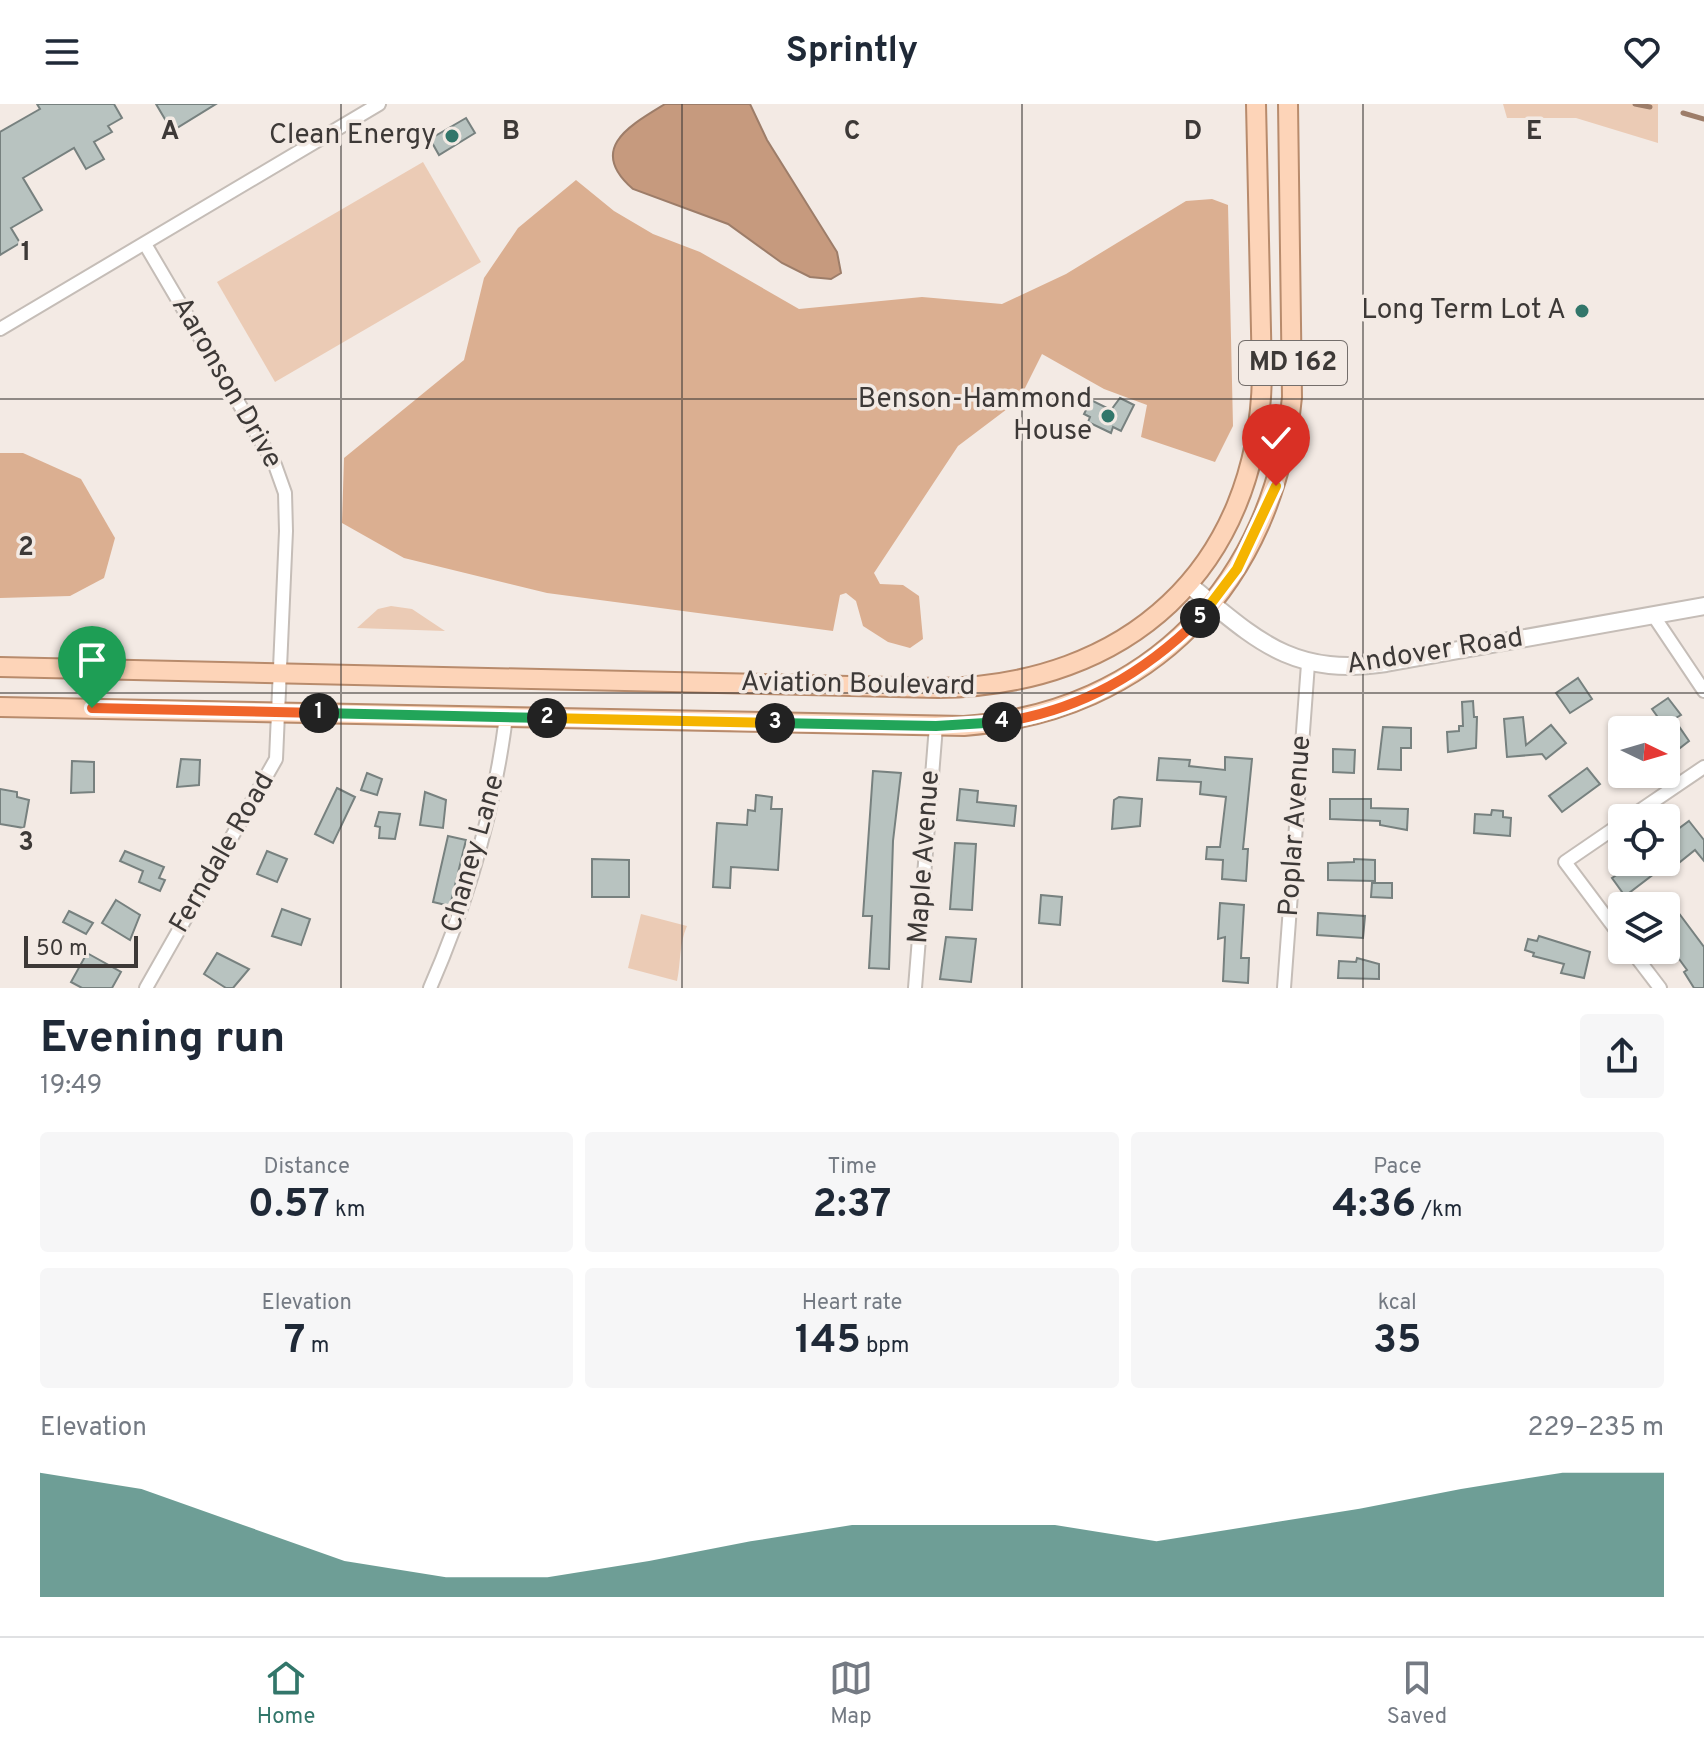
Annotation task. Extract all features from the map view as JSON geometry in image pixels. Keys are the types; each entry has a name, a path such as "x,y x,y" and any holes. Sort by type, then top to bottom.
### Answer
{"main road":[{"name":"Aviation Boulevard","path":"0,707 936,726 1008,721 1075,703 1144,667 1213,604 1257,532 1276,486 1287,442 1293,372 1288,104"},
{"name":"Aviation Boulevard","path":"0,667 938,688 998,686 1050,674 1098,654 1154,616 1188,584 1212,552 1249,469 1260,414 1256,112"},
{"path":"1256,112 1289,148"},
{"name":"Andover Road","path":"1188,584 1266,644 1308,664 1341,668 1374,665 1704,606"}],"street":[{"path":"0,329 379,104"},
{"name":"Aaronson Drive","path":"145,244 281,478 286,531 279,712"},
{"path":"1653,615 1704,691"},
{"name":"Poplar Avenue","path":"1284,988 1308,664"},
{"name":"Ferndale Road","path":"146,988 267,779 276,759 279,712"},
{"name":"Chaney Lane","path":"430,988 469,889 494,793 506,717"},
{"name":"Maple Avenue","path":"915,988 936,726"},
{"path":"1650,804 1704,767"},
{"path":"1608,833 1565,862 1608,919"},
{"path":"1642,964 1660,988"}],"shaded area":[{"path":"665,104 750,104 767,140 837,252 841,273 831,279 810,277 782,263 728,224 633,189 620,175 613,150 627,130"},
{"path":"1503,104 1658,104 1658,143 1576,118 1507,118"},
{"path":"423,162 481,262 275,382 217,282"},
{"path":"576,180 614,211 653,234 700,252 799,309 922,297 1002,304 1066,274 1186,201 1212,199 1228,205 1233,426 1215,462 1141,437 1147,405 1104,389 1042,354 1019,400 958,446 874,573 880,584 903,585 919,596 923,639 910,648 888,642 863,626 856,601 846,593 840,595 833,631 547,593 404,558 342,523 344,458 464,360 484,278 518,228"},
{"path":"0,453 23,453 81,479 115,538 104,578 70,596 0,598"},
{"path":"391,606 412,609 445,631 357,628 378,609"},
{"path":"641,914 687,926 677,981 628,968"}],"building":[{"path":"37,104 114,104 122,118 108,126 112,132 94,142 104,159 86,169 74,148 23,178 42,210 11,228 20,243 0,255 0,132 40,109"},
{"path":"156,104 216,104 172,131"},
{"name":"Clean Energy","path":"466,118 475,133 439,155 430,139"},
{"name":"Benson-Hammond House","path":"1120,398 1134,405 1121,431 1113,427 1111,433 1088,422 1090,417 1084,414 1091,400 1111,410"},
{"path":"1578,678 1592,699 1570,713 1556,693"},
{"path":"1668,698 1681,715 1657,716 1652,709"},
{"path":"1473,701 1474,717 1477,717 1476,748 1448,752 1447,732 1459,731 1459,726 1463,726 1462,702"},
{"path":"1523,717 1526,745 1551,725 1566,743 1546,759 1542,754 1507,757 1504,719"},
{"path":"1383,727 1411,728 1411,748 1401,748 1401,770 1378,769"},
{"path":"1680,728 1689,741 1680,748"},
{"path":"1333,749 1355,750 1354,773 1333,772"},
{"path":"1225,757 1252,759 1243,849 1248,849 1246,881 1222,879 1223,860 1206,859 1207,847 1220,847 1226,797 1200,794 1201,782 1157,780 1159,758 1190,760 1189,766 1225,770"},
{"path":"181,759 200,760 199,785 177,787"},
{"path":"72,761 94,762 94,792 71,793"},
{"path":"1587,768 1600,784 1562,812 1549,796"},
{"path":"873,771 901,773 893,841 889,969 869,968 872,916 863,916"},
{"path":"367,773 382,779 377,795 361,790"},
{"path":"337,788 355,797 333,843 315,834"},
{"path":"0,789 17,792 17,797 29,800 24,828 0,824"},
{"path":"960,789 978,791 977,802 1016,806 1014,826 957,820"},
{"path":"425,792 446,800 443,828 420,825"},
{"path":"756,795 772,797 771,809 782,809 778,870 731,867 730,888 713,887 717,823 747,825 748,810 755,811"},
{"path":"1119,797 1142,799 1140,826 1112,829 1114,800"},
{"path":"1330,799 1371,799 1371,808 1408,809 1407,830 1380,825 1380,821 1330,819"},
{"path":"1492,810 1503,811 1503,817 1511,818 1510,836 1474,833 1475,814 1491,815"},
{"path":"379,812 400,814 395,839 379,838 380,827 375,826"},
{"path":"1689,821 1704,840 1704,861 1695,850 1680,862 1680,828"},
{"path":"448,836 466,840 450,906 433,902"},
{"path":"955,843 976,844 972,910 950,909"},
{"path":"125,851 164,867 159,878 165,880 160,891 139,882 143,871 120,861"},
{"path":"267,851 287,859 277,882 257,874"},
{"path":"592,859 629,860 629,897 592,897"},
{"path":"1354,859 1375,860 1375,881 1328,880 1328,863 1354,862"},
{"path":"1651,876 1630,892 1622,892 1612,878"},
{"path":"1372,883 1392,883 1392,898 1371,897"},
{"path":"1041,895 1062,897 1060,925 1039,923"},
{"path":"116,900 140,915 130,940 102,923"},
{"path":"1220,903 1244,905 1241,958 1249,958 1248,983 1223,981 1225,937 1218,939"},
{"path":"282,909 310,919 301,945 272,936"},
{"path":"69,911 93,923 86,934 63,922"},
{"path":"1318,913 1365,916 1363,938 1317,935"},
{"path":"1680,915 1704,947 1704,988 1694,988 1684,972 1687,970 1680,960"},
{"path":"1539,936 1590,952 1584,978 1561,973 1564,964 1533,956 1534,953 1525,950 1528,939 1537,941"},
{"path":"946,937 976,939 971,982 940,979"},
{"path":"87,953 121,972 112,988 82,988 71,982"},
{"path":"217,953 249,969 233,988 226,988 204,974"},
{"path":"1357,958 1379,964 1379,979 1338,978 1339,961 1356,962"}],"waterway":[{"path":"1635,104 1650,107"},
{"path":"1683,113 1704,119"}],"place":[{"name":"Clean Energy","path":"452,136"},
{"name":"Long Term Lot A","path":"1582,311"},
{"name":"Benson-Hammond House","path":"1108,416"}],"route":[{"path":"92,708 936,726 988,724 1031,717 1075,703 1124,680 1177,640 1213,604 1237,569 1276,486"}]}
